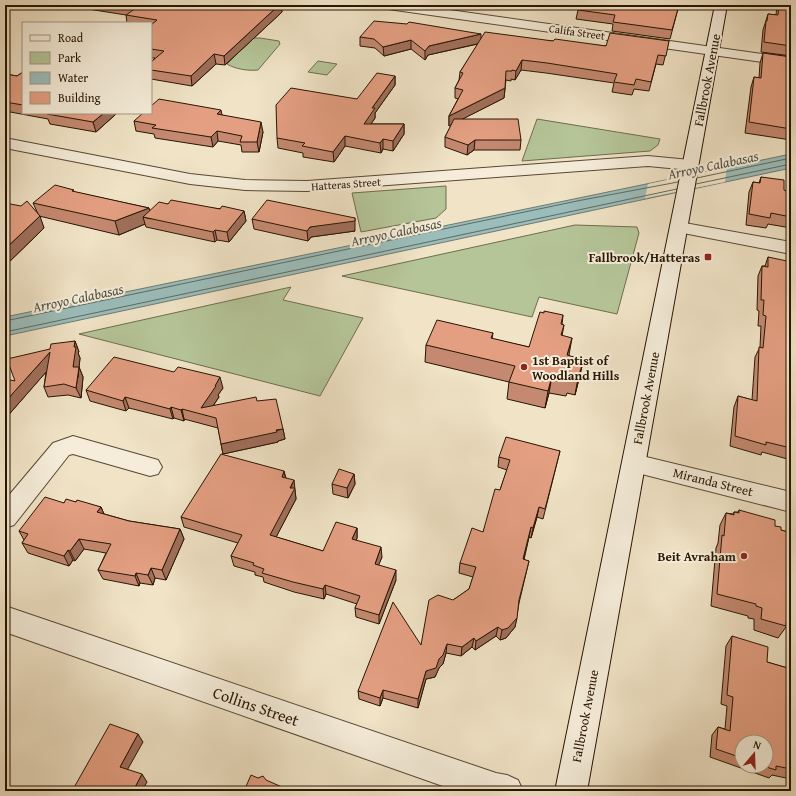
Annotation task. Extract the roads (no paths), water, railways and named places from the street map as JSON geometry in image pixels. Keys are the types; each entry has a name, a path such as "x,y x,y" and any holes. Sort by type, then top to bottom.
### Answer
{"street":[{"name":"Califa Street","path":"388,5 791,62"},
{"name":"Fallbrook Avenue","path":"571,791 721,5"},
{"name":"Hatteras Street","path":"5,143 190,179 245,185 307,186 648,161 688,177"},
{"path":"679,227 791,248"},
{"path":"5,518 61,449 73,445 150,467"},
{"name":"Miranda Street","path":"634,463 791,502"},
{"name":"Collins Street","path":"5,619 496,789 507,791"}],"water":[{"path":"791,154 791,168 5,336 5,317"}],"place":[{"name":"Fallbrook/Hatteras","path":"708,257"},
{"name":"1st Baptist of Woodland Hills","path":"524,367"},
{"name":"Beit Avraham","path":"744,556"}],"water label":[{"name":"Arroyo Calabasas","path":"713,165"},
{"name":"Arroyo Calabasas","path":"396,232"},
{"name":"Arroyo Calabasas","path":"78,298"}]}
